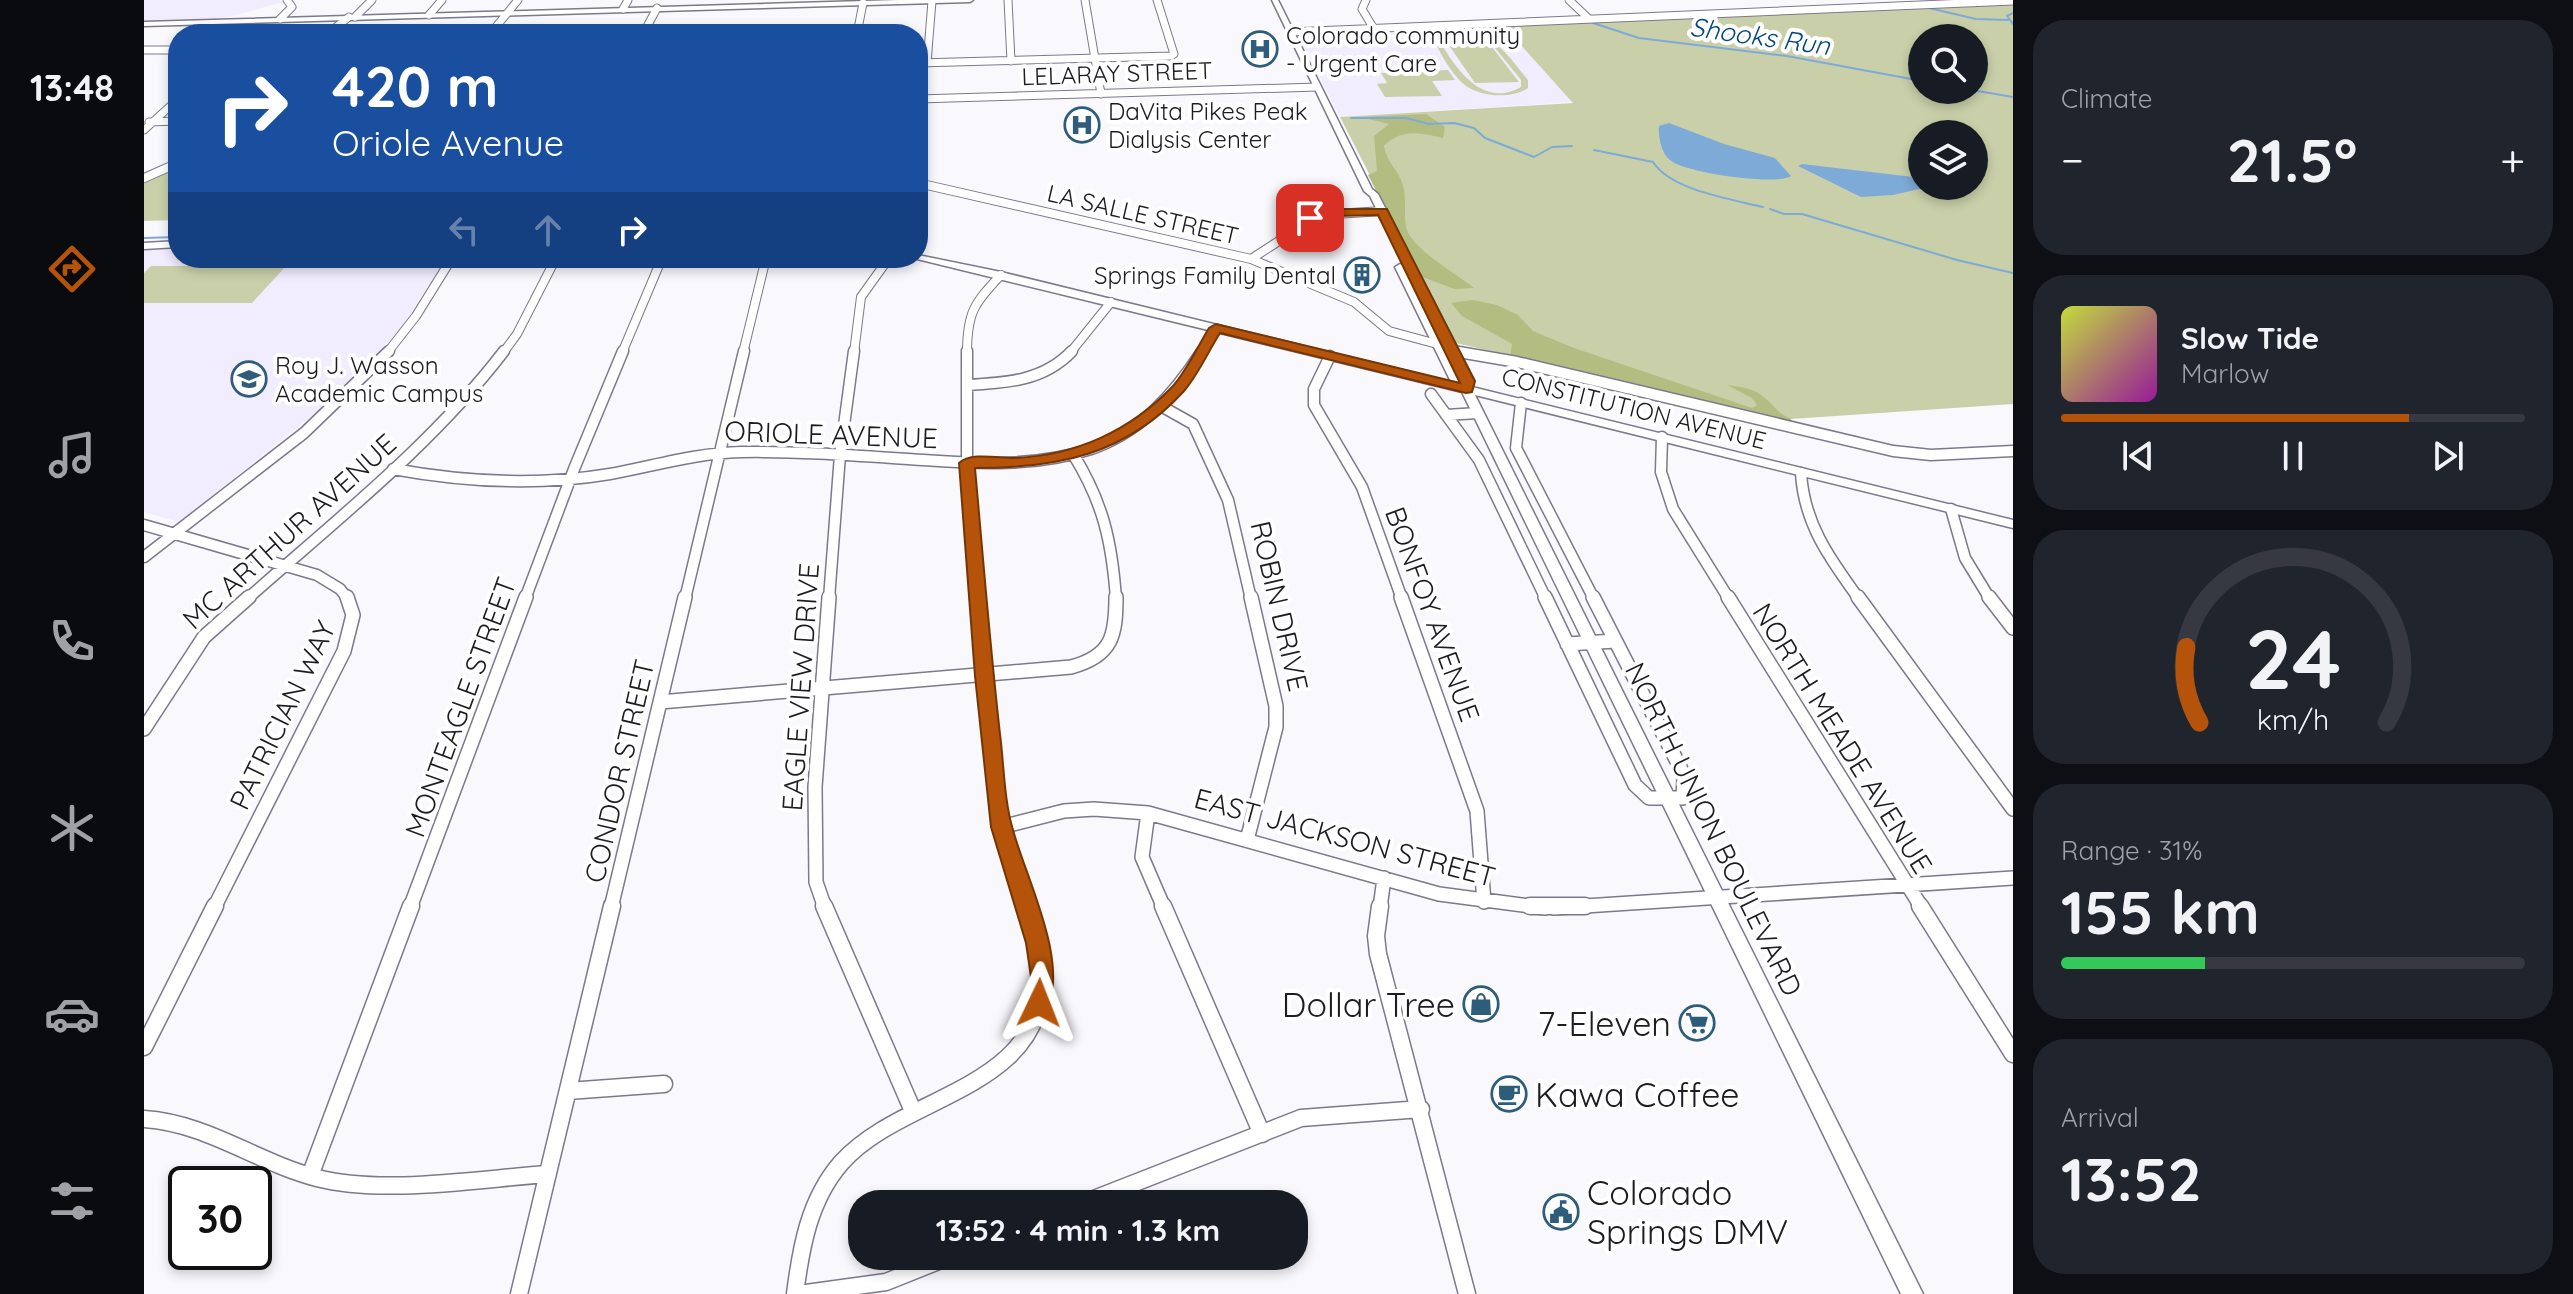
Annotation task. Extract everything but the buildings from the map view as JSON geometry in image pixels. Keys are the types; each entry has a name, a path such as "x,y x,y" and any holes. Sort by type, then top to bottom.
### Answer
{"main road":[{"path":"144,24 657,8 704,3 970,0"},
{"name":"NORTH UNION BOULEVARD","path":"1275,0 1368,191 1364,194 1378,211 1453,351 1468,381 1466,389"},
{"name":"NORTH UNION BOULEVARD","path":"1378,211 1437,344 1455,380 1466,389 1912,1294"},
{"path":"144,246 168,245"},
{"name":"CONSTITUTION AVENUE","path":"928,260 1001,275 2013,524"}],"street":[{"path":"280,19 292,7 287,0"},
{"path":"342,24 372,0"},
{"path":"429,15 442,0"},
{"path":"498,24 518,0"},
{"path":"623,9 628,0"},
{"path":"1008,0 1011,61"},
{"path":"1085,0 1101,94"},
{"path":"928,63 1171,56 1174,54 1157,0"},
{"path":"1366,0 1362,9 1374,29"},
{"path":"1569,0 1588,18"},
{"path":"1826,0 1836,8"},
{"path":"928,51 932,1"},
{"path":"1290,32 2013,1"},
{"path":"859,24 863,3"},
{"path":"648,24 657,8"},
{"path":"144,50 168,50"},
{"path":"144,59 154,50"},
{"name":"LELARAY STREET","path":"928,99 1317,87"},
{"path":"144,130 148,122 168,107"},
{"path":"148,122 168,121"},
{"path":"144,178 168,167"},
{"name":"LA SALLE STREET","path":"928,185 1251,259 1354,302 1389,331 1437,344"},
{"path":"1251,259 1310,218 1329,213 1378,211"},
{"path":"144,557 320,417 368,373 418,314 446,268"},
{"name":"MC ARTHUR AVENUE","path":"144,729 204,637 393,469 464,401 503,355 529,313 551,268"},
{"name":"MONTEAGLE STREET","path":"310,1176 571,477 658,268"},
{"name":"CONDOR STREET","path":"519,1294 764,268"},
{"name":"EAGLE VIEW DRIVE","path":"882,268 861,297 840,455 815,787 816,882 913,1111"},
{"path":"916,1270 886,1282 797,1294 799,1256 809,1219 821,1191 838,1165 862,1140 996,1069 1013,1054 1030,1028 1039,1003 1042,977 1037,943 1001,827 984,676 967,463 967,323 977,300 1001,275"},
{"path":"967,385 1024,381 1056,369 1074,351 1111,302"},
{"name":"ORIOLE AVENUE","path":"393,469 459,480 571,477 608,474 686,456 720,453 840,455 967,463 1036,462 1073,454 1130,431 1161,406 1187,377 1216,328"},
{"path":"1453,351 1504,359 1893,451 1931,455 2013,451"},
{"name":"BONFOY AVENUE","path":"1330,356 1314,389 1314,405 1362,487 1477,811 1484,902"},
{"path":"1431,394 1479,460 1635,785 1649,798 1683,798 1684,778 1516,448 1521,403"},
{"name":"ROBIN DRIVE","path":"1161,406 1193,424 1228,500 1276,706 1276,727 1247,840"},
{"path":"1446,415 1478,413"},
{"name":"NORTH MEADE AVENUE","path":"1662,437 1661,472 1673,509 2013,1054"},
{"path":"660,702 984,676 1081,664 1109,647 1114,636 1117,612 1105,519 1095,491 1073,454"},
{"path":"1801,473 1802,498 1808,520 1825,552 2013,809"},
{"path":"1951,509 1968,564 1987,596 2013,628"},
{"name":"PATRICIAN WAY","path":"144,525 284,565 337,584 348,597 352,608 351,632 144,1047"},
{"path":"1567,644 1615,641"},
{"name":"EAST JACKSON STREET","path":"1001,827 1064,811 1123,810 1148,813 1439,894 1548,908 2013,878"},
{"path":"1148,813 1142,857 1262,1134"},
{"path":"1384,878 1376,936 1378,954 1467,1294"},
{"path":"568,1091 664,1084"},
{"path":"1117,1190 1301,1118 1421,1109"},
{"path":"144,1119 193,1124 273,1163 310,1176 362,1187 548,1174"}],"shaded area":[{"path":"144,0 283,2 225,18 144,21"},
{"path":"1501,23 1574,102 1340,117 1299,36"},
{"name":"Roy J. Wasson Academic Campus","path":"168,249 168,268 440,268 402,327 344,390 179,522 144,512 144,250"}],"green space":[{"path":"2013,3 2013,404 1791,419 1792,423 1456,343 1340,117 1573,103 1501,23"},
{"path":"1467,34 1489,40 1512,60 1528,80 1528,88 1514,94 1497,95 1466,86 1453,72 1436,44 1441,37","holes":["1462,36 1491,43 1521,80 1521,87 1496,93 1484,90 1465,76 1442,45 1446,39"]},
{"path":"1489,43 1519,82 1475,83 1448,44"},
{"path":"1448,70 1455,80 1432,81 1442,96 1385,97 1377,84 1387,83 1381,73"},
{"path":"1426,114 1445,127 1443,138 1404,134 1384,146 1385,151 1403,185 1406,226 1411,237 1474,288 1454,289 1420,276 1368,175 1377,171 1374,136 1389,124 1360,117"},
{"path":"168,170 168,220 144,221 144,180"},
{"path":"151,266 284,268 252,303 144,303 144,273"},
{"path":"1473,300 1497,305 1518,315 1533,331 1574,348 1752,408 1757,405 1752,398 1727,385 1752,390 1791,419 1792,423 1510,358 1512,344 1462,316 1451,303"}],"water":[{"path":"1669,123 1724,144 1775,158 1791,176 1751,179 1679,165 1667,157 1661,144 1659,126"},
{"path":"1798,166 1908,176 1908,192 1861,197"}],"waterway":[{"name":"Shooks Run","path":"1929,8 1976,19 2008,20"},
{"name":"Shooks Run","path":"2013,13 2007,16 2013,24"},
{"name":"Shooks Run","path":"1593,23 1639,38 1787,56 1908,78"},
{"name":"Shooks Run","path":"1988,93 2013,97"},
{"name":"Shooks Run","path":"1351,118 1406,118 1429,124 1454,123 1474,128 1485,138 1534,157 1552,147 1572,146"},
{"name":"Shooks Run","path":"1594,150 1653,162 1673,180 1687,186 1763,207"},
{"name":"Shooks Run","path":"1770,209 1784,214 1802,214 1957,260 2013,273"},
{"name":"Shooks Run","path":"144,238 168,237"}],"place":[{"name":"Colorado community - Urgent Care","path":"1260,49"},
{"name":"DaVita Pikes Peak Dialysis Center","path":"1082,125"},
{"name":"Springs Family Dental","path":"1362,275"},
{"name":"Roy J. Wasson Academic Campus","path":"249,379"},
{"name":"Dollar Tree","path":"1481,1004"},
{"name":"7-Eleven","path":"1697,1023"},
{"name":"Kawa Coffee","path":"1509,1094"},
{"name":"Colorado Springs DMV","path":"1561,1212"}],"route":[{"path":"1039,1003 1042,977 1037,943 1001,827 984,676 967,463 1036,462 1056,458 1091,449 1134,429 1180,387 1216,328 1466,389 1468,381 1383,211 1335,212 1310,218"}]}
